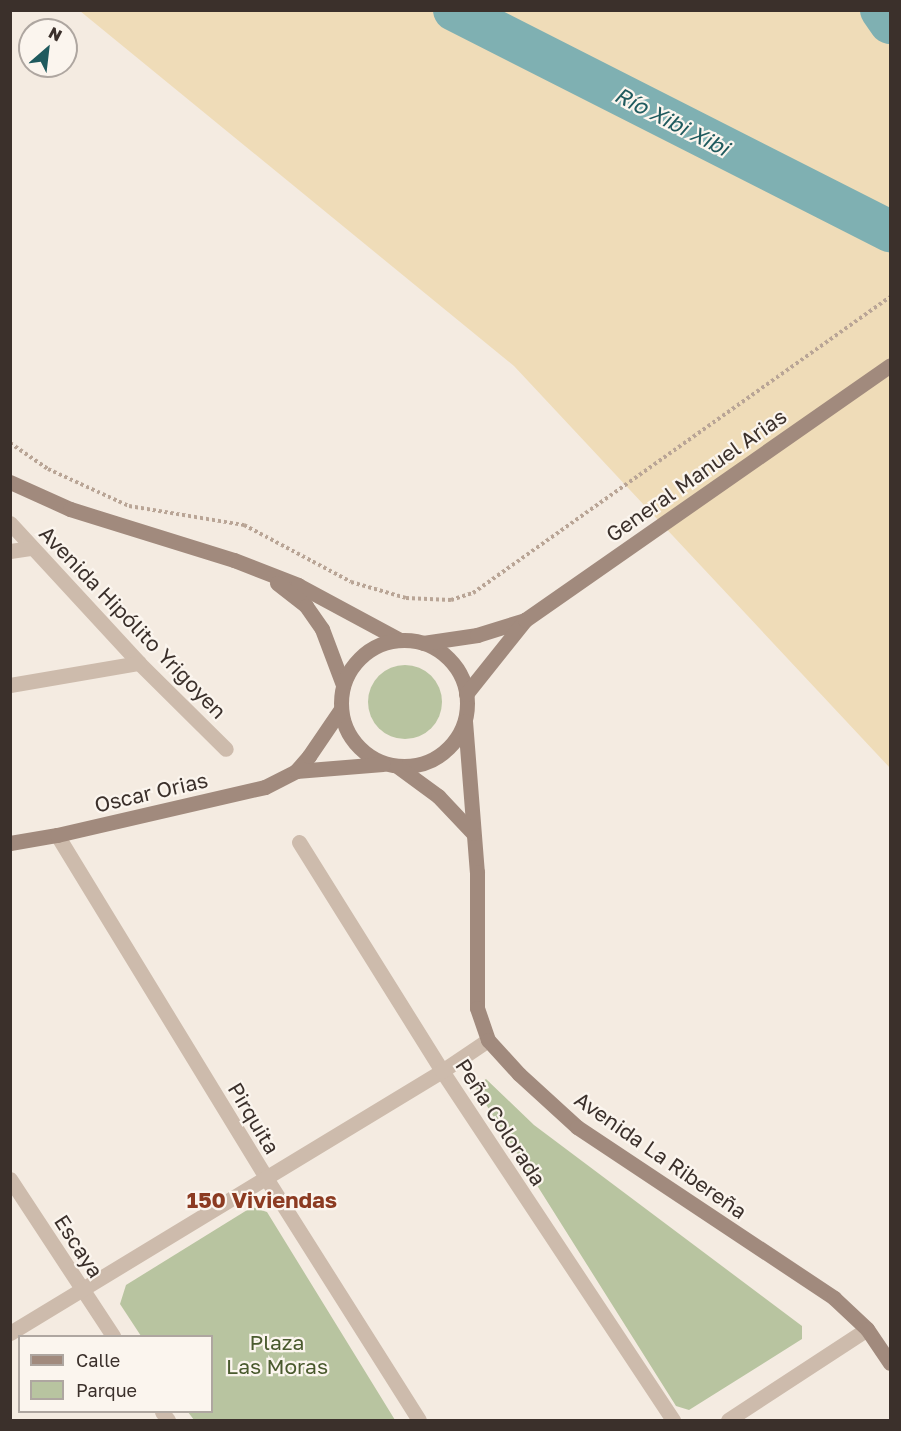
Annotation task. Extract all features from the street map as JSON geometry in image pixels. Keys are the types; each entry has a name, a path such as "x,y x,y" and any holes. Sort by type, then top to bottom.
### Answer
{"main road":[{"name":"General Manuel Arias","path":"423,644 477,636 525,620 891,365"},
{"path":"10,482 70,509 234,560 298,585 400,640 423,644 439,651 452,663 461,677 466,694 465,721 458,736 446,750 431,760 414,766 392,765"},
{"path":"234,560 285,586 306,606 322,629 343,685"},
{"name":"General Manuel Arias","path":"466,694 525,620"},
{"path":"400,640 382,644 365,654 351,668 343,685 341,709 345,727 355,744 369,756 392,765 432,791 473,833"},
{"name":"Oscar Orias","path":"10,843 57,835 265,787 296,771 341,709"},
{"name":"Avenida La Ribereña","path":"465,721 478,903 477,1008 488,1040 519,1074 577,1127 834,1298 867,1329 891,1363"},
{"name":"Oscar Orias","path":"296,771 392,765"}],"street":[{"name":"Avenida Hipólito Yrigoyen","path":"10,523 139,663 226,749"},
{"path":"10,551 32,548"},
{"path":"10,685 139,663"},
{"name":"Pirquita","path":"57,835 266,1178 419,1420"},
{"name":"Peña Colorada","path":"298,842 442,1071 673,1420"},
{"path":"10,1333 442,1071 488,1040"},
{"name":"Escaya","path":"10,1179 112,1335"},
{"path":"728,1420 867,1329"}],"path":[{"path":"10,443 48,469 129,506 244,525 351,582 406,598 451,600 473,592 513,565 891,297"}],"green space":[{"path":"405,665 426,671 436,681 442,702 436,723 426,733 405,739 384,733 374,723 368,702 374,681 384,671"},
{"path":"486,1079 534,1125 802,1326 802,1339 689,1410 676,1406 475,1087"},
{"name":"Plaza Las Moras","path":"252,1207 267,1212 395,1420 194,1420 189,1413 213,1413 213,1335 140,1335 120,1304 126,1285"}],"sand":[{"path":"80,11 890,11 890,768 514,366"}],"waterway":[{"name":"Río Xibi Xibi","path":"454,10 890,231"},
{"path":"881,10 890,23"}],"district":[{"name":"150 Viviendas","path":"262,1200"}]}
